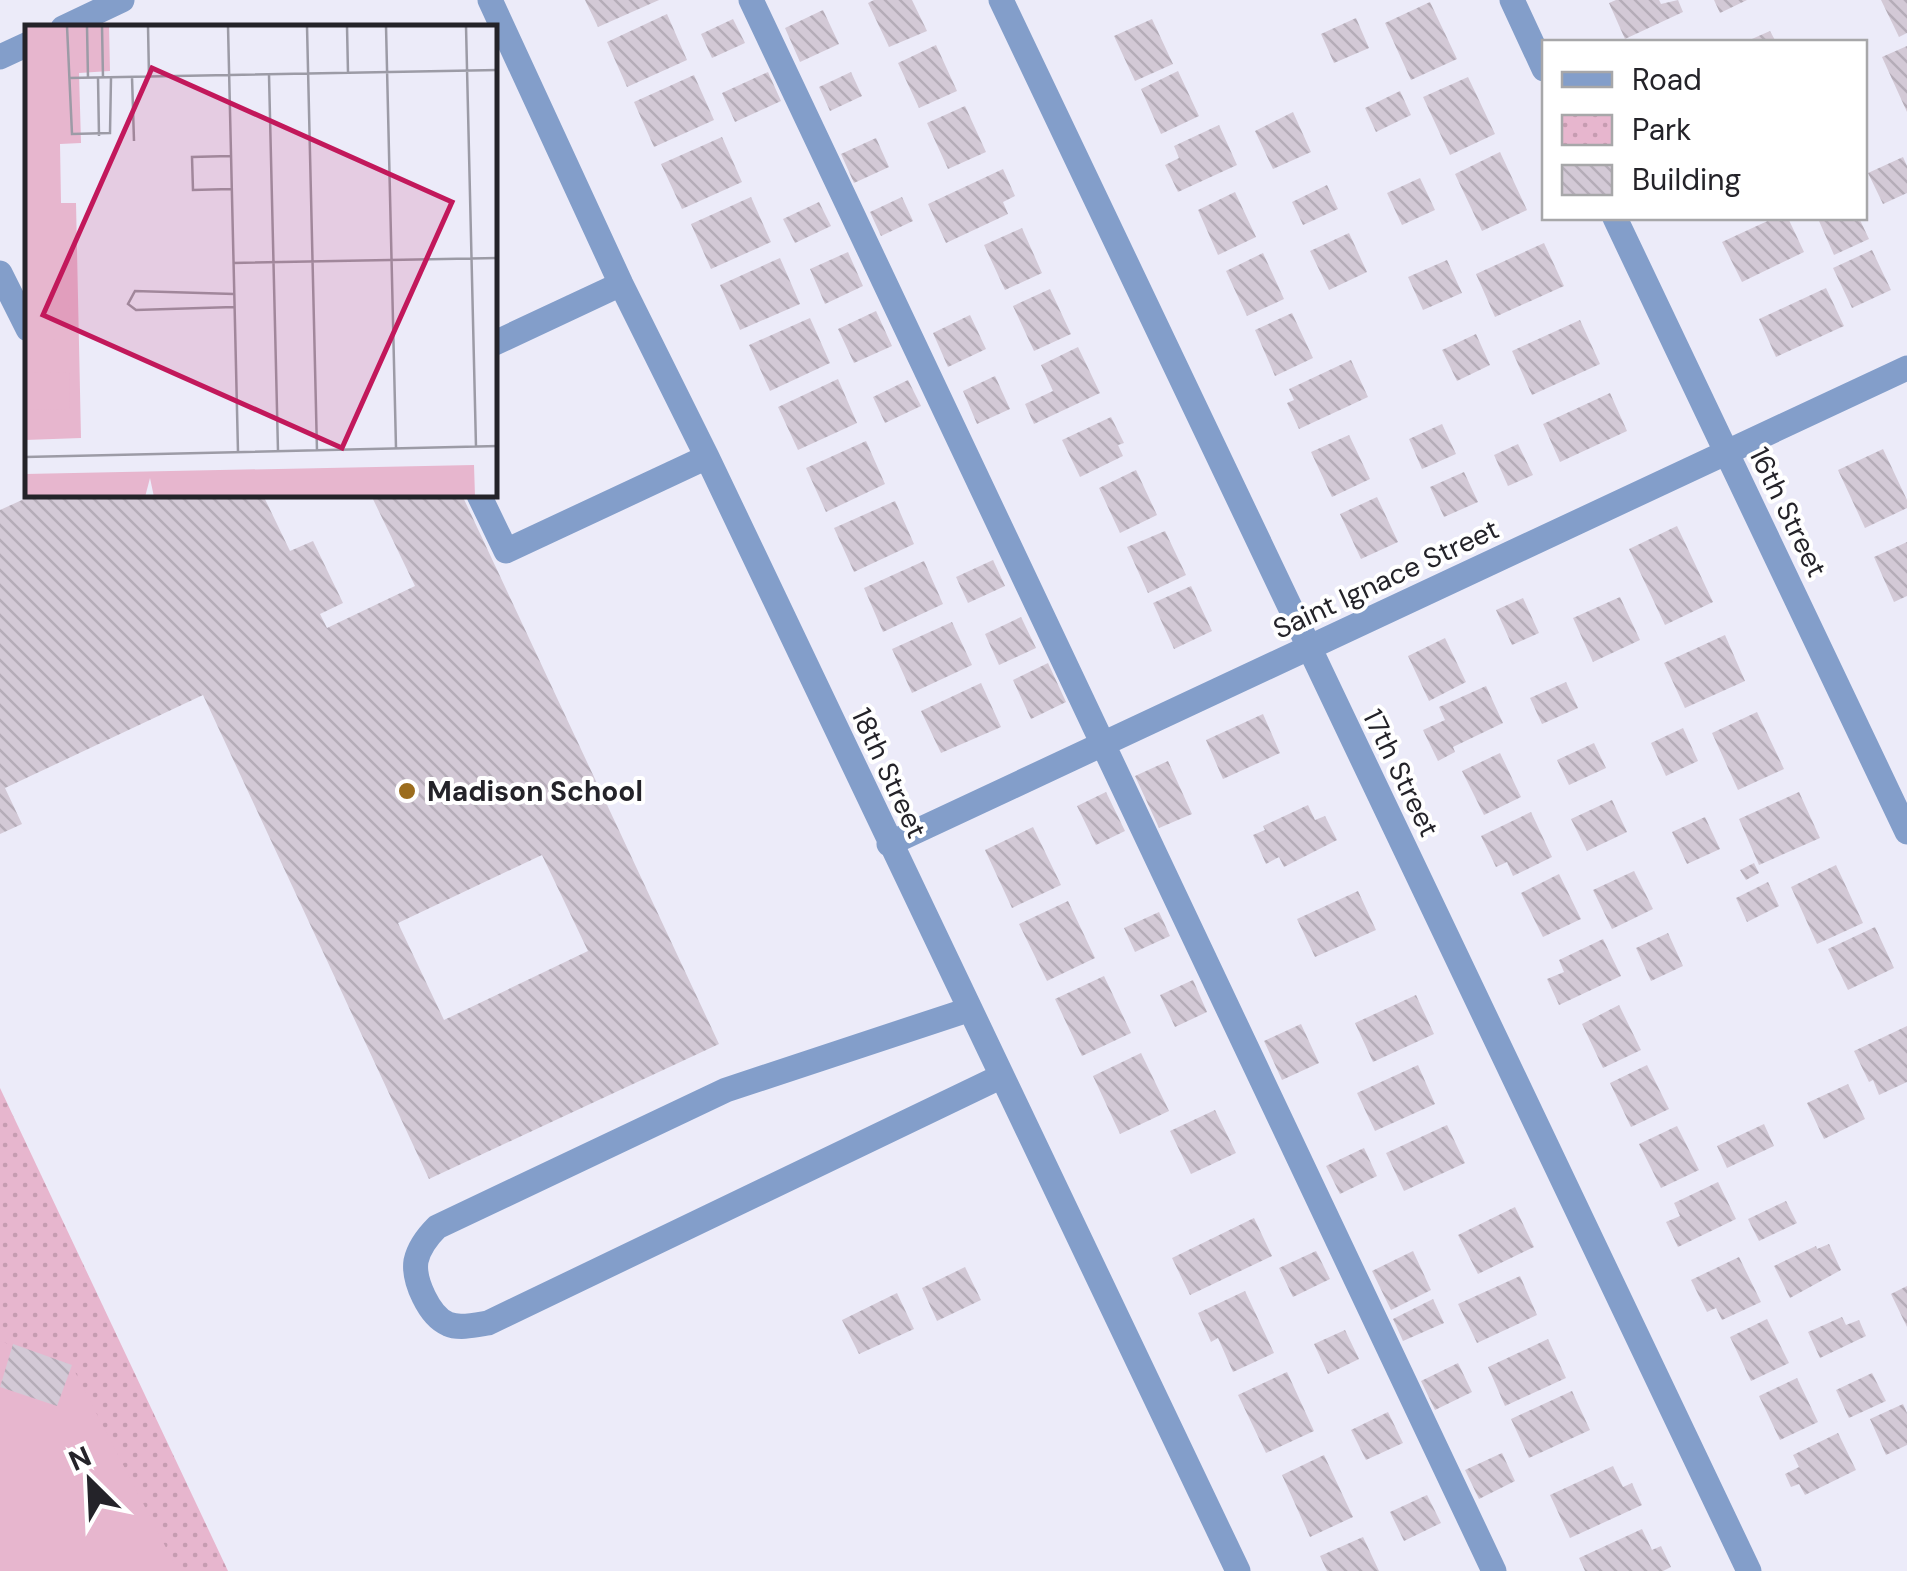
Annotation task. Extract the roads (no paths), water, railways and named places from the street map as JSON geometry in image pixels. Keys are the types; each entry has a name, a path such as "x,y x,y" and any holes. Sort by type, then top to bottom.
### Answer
{"street":[{"path":"69,25 122,0"},
{"name":"18th Street","path":"490,0 621,284 1238,1571"},
{"path":"752,0 1494,1571"},
{"name":"17th Street","path":"1001,0 1748,1571"},
{"path":"1512,0 1542,65"},
{"name":"16th Street","path":"1616,220 1907,832"},
{"path":"0,273 25,323"},
{"path":"498,343 621,284"},
{"name":"Saint Ignace Street","path":"889,844 1907,368"},
{"path":"480,498 506,551 707,457"},
{"path":"968,1010 726,1090 436,1227 423,1240 416,1264 431,1309 448,1324 488,1323 1000,1077"}],"place":[{"name":"Madison School","path":"407,791"}]}
